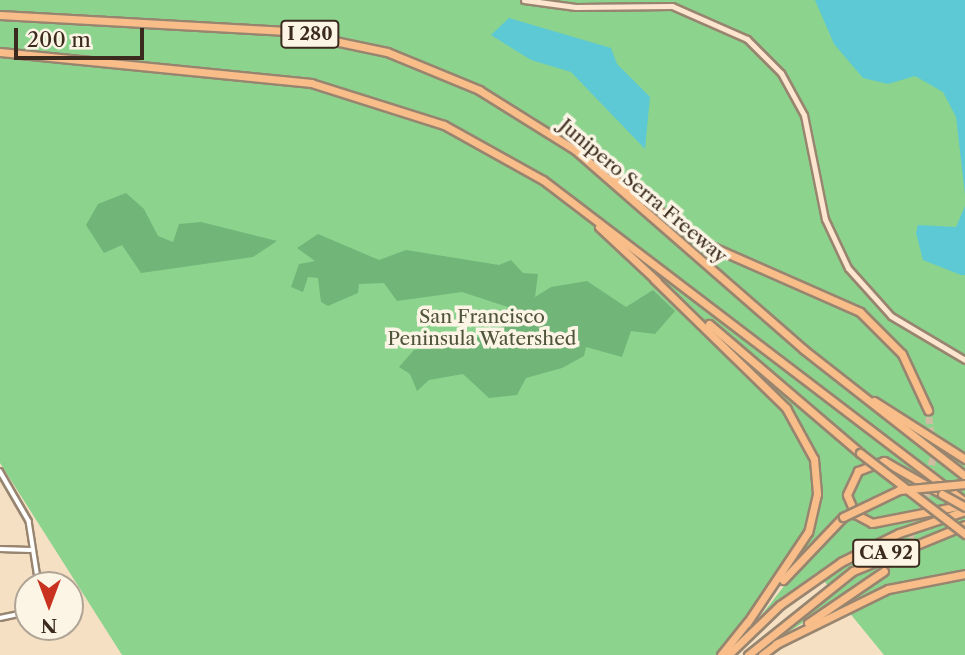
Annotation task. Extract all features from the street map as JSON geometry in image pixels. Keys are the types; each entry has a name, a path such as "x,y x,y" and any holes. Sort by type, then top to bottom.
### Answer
{"highway":[{"name":"Junipero Serra Freeway","path":"0,15 254,27 355,44 479,90 590,162 847,385 965,476"},
{"path":"0,52 278,78 374,99 495,150 595,222 965,506"},
{"path":"590,162 706,244 868,318 902,354 928,410"},
{"path":"595,222 790,413 814,459 817,494 808,532 747,624"},
{"path":"654,279 860,453 965,534"},
{"path":"847,385 965,459"},
{"path":"945,491 884,461 856,473 847,495 855,514 872,523 965,506"},
{"path":"721,655 843,517 898,490 965,484"},
{"name":"CA 92","path":"728,655 774,611 835,566 899,533 965,506"},
{"name":"CA 92","path":"748,655 799,608 853,571 965,524"},
{"path":"762,655 884,571"},
{"path":"776,644 894,586 965,574"}],"main road":[{"path":"524,0 576,7 672,6 747,39 798,100 813,144 825,219 852,274 891,316 965,360"}],"street":[{"path":"0,471 29,521 30,550 35,571"},
{"path":"0,549 30,550"}],"green space":[{"name":"San Francisco Peninsula Watershed","path":"0,0 965,0 965,655 884,655 839,600 763,648 832,591 817,572 759,618 806,558 799,550 721,655 122,655 84,595 84,571 69,571 0,463"},
{"path":"126,193 144,209 158,236 173,242 179,224 201,222 277,241 253,257 141,273 122,245 104,253 86,225 98,204"},
{"path":"318,234 379,260 406,250 499,265 511,260 523,273 538,274 535,297 551,287 587,281 626,307 653,290 675,311 655,334 631,331 622,357 586,347 584,356 562,368 526,378 517,395 489,398 463,374 429,380 417,391 410,374 399,367 414,350 479,337 521,318 520,311 462,292 397,301 384,283 359,284 358,293 328,306 321,302 318,278 308,277 303,292 291,287 299,264 315,261 297,248"}],"water":[{"path":"815,0 965,0 965,194 956,117 943,92 915,76 888,84 863,78 834,44"},
{"path":"509,18 611,48 617,64 650,97 645,149 571,72 531,60 491,35"},
{"path":"965,206 965,275 961,275 923,260 916,233 918,225 956,227"}],"tunnel":[{"path":"884,571 910,538 927,496 933,455 928,410"}]}
